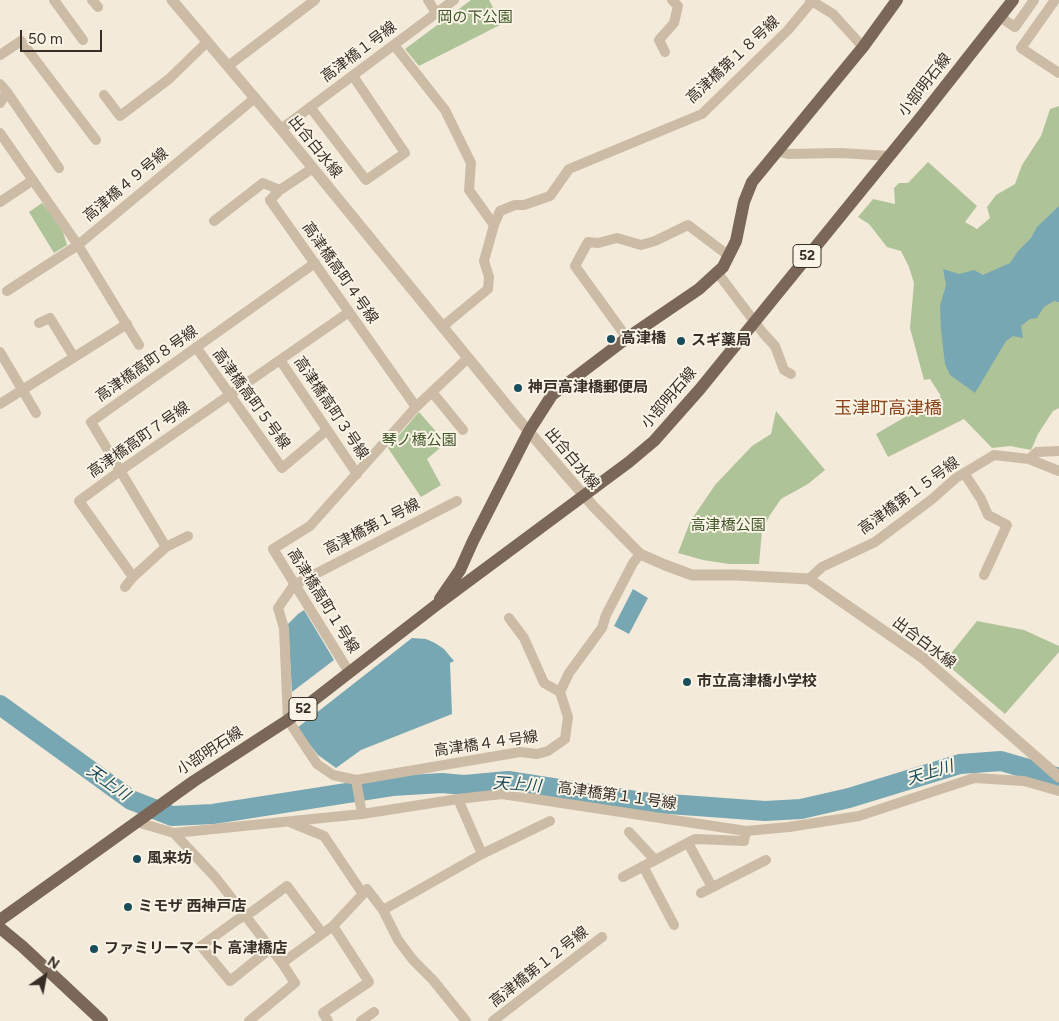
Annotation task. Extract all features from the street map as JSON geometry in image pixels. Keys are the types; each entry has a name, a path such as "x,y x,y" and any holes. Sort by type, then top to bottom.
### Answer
{"main road":[{"name":"小部明石線","path":"435,606 460,570 529,431 552,395 627,338 699,289 722,267 736,241 744,202 752,182 863,47 897,0"},
{"name":"小部明石線","path":"0,920 164,802 288,720 435,606 584,496 654,441 700,389 1013,0"},
{"path":"0,928 102,1021"}],"street":[{"path":"54,0 84,40"},
{"name":"出合白水線","path":"172,0 281,129 518,419 584,496 640,554 692,575 809,578 923,658 1059,777"},
{"path":"228,66 316,0"},
{"path":"428,0 436,14"},
{"name":"高津橋１号線","path":"281,129 454,0"},
{"path":"665,52 660,40 674,23 678,6 672,0"},
{"path":"812,0 833,14 863,47"},
{"name":"高津橋第１８号線","path":"494,225 500,211 550,196 568,169 702,114 788,30 812,0"},
{"path":"1000,18 1014,27 1034,0"},
{"path":"1055,0 1022,48 1059,73"},
{"path":"0,55 21,41 96,140"},
{"path":"104,95 120,116 169,79 207,42"},
{"path":"394,45 445,110 471,163 469,190 494,225 484,261 489,277 488,289 442,327"},
{"path":"310,107 366,180 405,153 353,76"},
{"path":"0,103 4,88"},
{"path":"4,88 59,168"},
{"name":"高津橋４９号線","path":"0,133 78,245 255,98"},
{"path":"776,151 788,154 888,156"},
{"path":"214,222 263,183 280,190 313,168"},
{"path":"0,202 33,180"},
{"name":"高津橋高町４号線","path":"280,190 270,200 416,407"},
{"path":"627,338 575,266 588,242 598,243 617,238 642,245 655,241 688,225 729,256"},
{"path":"7,291 78,245 139,345"},
{"name":"高津橋高町８号線","path":"166,547 91,422 314,263"},
{"path":"717,272 754,322 775,346 784,370 791,374"},
{"name":"高津橋高町７号線","path":"133,577 79,502 120,471 350,312"},
{"path":"39,323 50,318 74,358"},
{"path":"0,404 127,324"},
{"name":"高津橋高町５号線","path":"196,347 282,468 328,430"},
{"path":"0,352 36,413"},
{"name":"高津橋高町１号線","path":"350,672 273,549 310,526 416,407 468,358"},
{"name":"高津橋高町３号線","path":"280,360 357,474"},
{"path":"432,392 463,430"},
{"name":"高津橋第１５号線","path":"809,578 822,567 875,542 964,473 994,455 1029,459 1038,452 1059,450"},
{"path":"1029,459 1059,471"},
{"path":"964,473 981,499 988,515 1007,525 984,575"},
{"name":"高津橋第１号線","path":"288,720 284,628 278,608 294,585 457,501"},
{"path":"126,587 133,577 166,547 188,536"},
{"path":"509,618 524,638 544,683 560,692 570,673 602,628 606,615 633,563 640,554"},
{"name":"高津橋４４号線","path":"288,720 317,764 332,775 356,780 520,752 537,754 548,751 565,739 568,717 560,692"},
{"name":"高津橋第１１号線","path":"137,822 174,834 362,814 502,794 746,831 788,827 859,816 974,778 1024,781 1059,791"},
{"path":"356,780 362,814"},
{"path":"458,799 482,854"},
{"path":"383,910 482,854 550,821"},
{"path":"289,822 324,836 363,894"},
{"path":"623,877 695,839 744,841 746,831"},
{"path":"629,832 655,860"},
{"path":"174,834 216,878 282,962 295,983 249,1021"},
{"path":"688,843 712,887"},
{"path":"701,893 766,860"},
{"path":"643,866 674,925"},
{"path":"270,948 230,981 201,946 287,886 322,933"},
{"path":"282,962 333,926 367,889 383,910 398,940 413,960 433,980 466,1021"},
{"path":"325,1017 369,982 333,926"},
{"name":"高津橋第１２号線","path":"494,1021 602,937"},
{"path":"361,1021 374,1012"}],"green space":[{"name":"岡の下公園","path":"471,0 489,0 502,24 419,66 405,49"},
{"path":"1059,106 1059,408 1053,411 1038,434 1031,450 1010,446 992,448 964,419 888,457 876,434 941,396 930,379 924,380 910,328 914,283 909,267 901,251 887,247 869,224 858,217 873,199 895,204 894,188 899,183 908,183 928,162 977,206 965,222 977,229 990,218 987,207 996,195 1015,184 1022,165 1041,136 1050,109"},
{"path":"42,203 63,232 67,245 54,253 29,212"},
{"name":"高津橋公園","path":"776,411 825,470 808,484 781,499 762,531 759,564 729,564 703,560 678,553 690,522 715,485 752,446 771,434"},
{"name":"琴ノ橋公園","path":"419,412 446,443 427,459 441,485 421,497 388,448"},
{"path":"977,621 1024,630 1059,646 1059,652 1005,714 944,662"}],"water":[{"path":"1059,206 1059,302 1054,301 1044,307 1037,318 1030,319 1021,326 1023,338 1013,336 1006,341 975,393 950,375 945,364 940,306 946,285 943,269 959,274 974,270 983,275 1010,263 1018,251 1031,238 1037,227"},
{"path":"633,589 648,598 629,634 614,626"},
{"path":"304,610 334,660 292,692 288,624"},
{"path":"412,638 426,639 435,643 444,649 454,661 450,663 452,714 361,750 336,768 318,755 297,728"}],"waterway":[{"name":"天上川","path":"0,705 131,800 172,816 213,814 392,786 442,783 464,785 508,781 642,802 765,811 801,809 849,798 960,764 1001,761 1059,778"}],"place":[{"name":"高津橋","path":"611,339"},
{"name":"スギ薬局","path":"681,341"},
{"name":"神戸高津橋郵便局","path":"518,388"},
{"name":"市立高津橋小学校","path":"687,682"},
{"name":"風来坊","path":"137,859"},
{"name":"ミモザ 西神戸店","path":"128,907"},
{"name":"ファミリーマート 高津橋店","path":"94,949"}],"district":[{"name":"玉津町高津橋","path":"888,409"}]}
